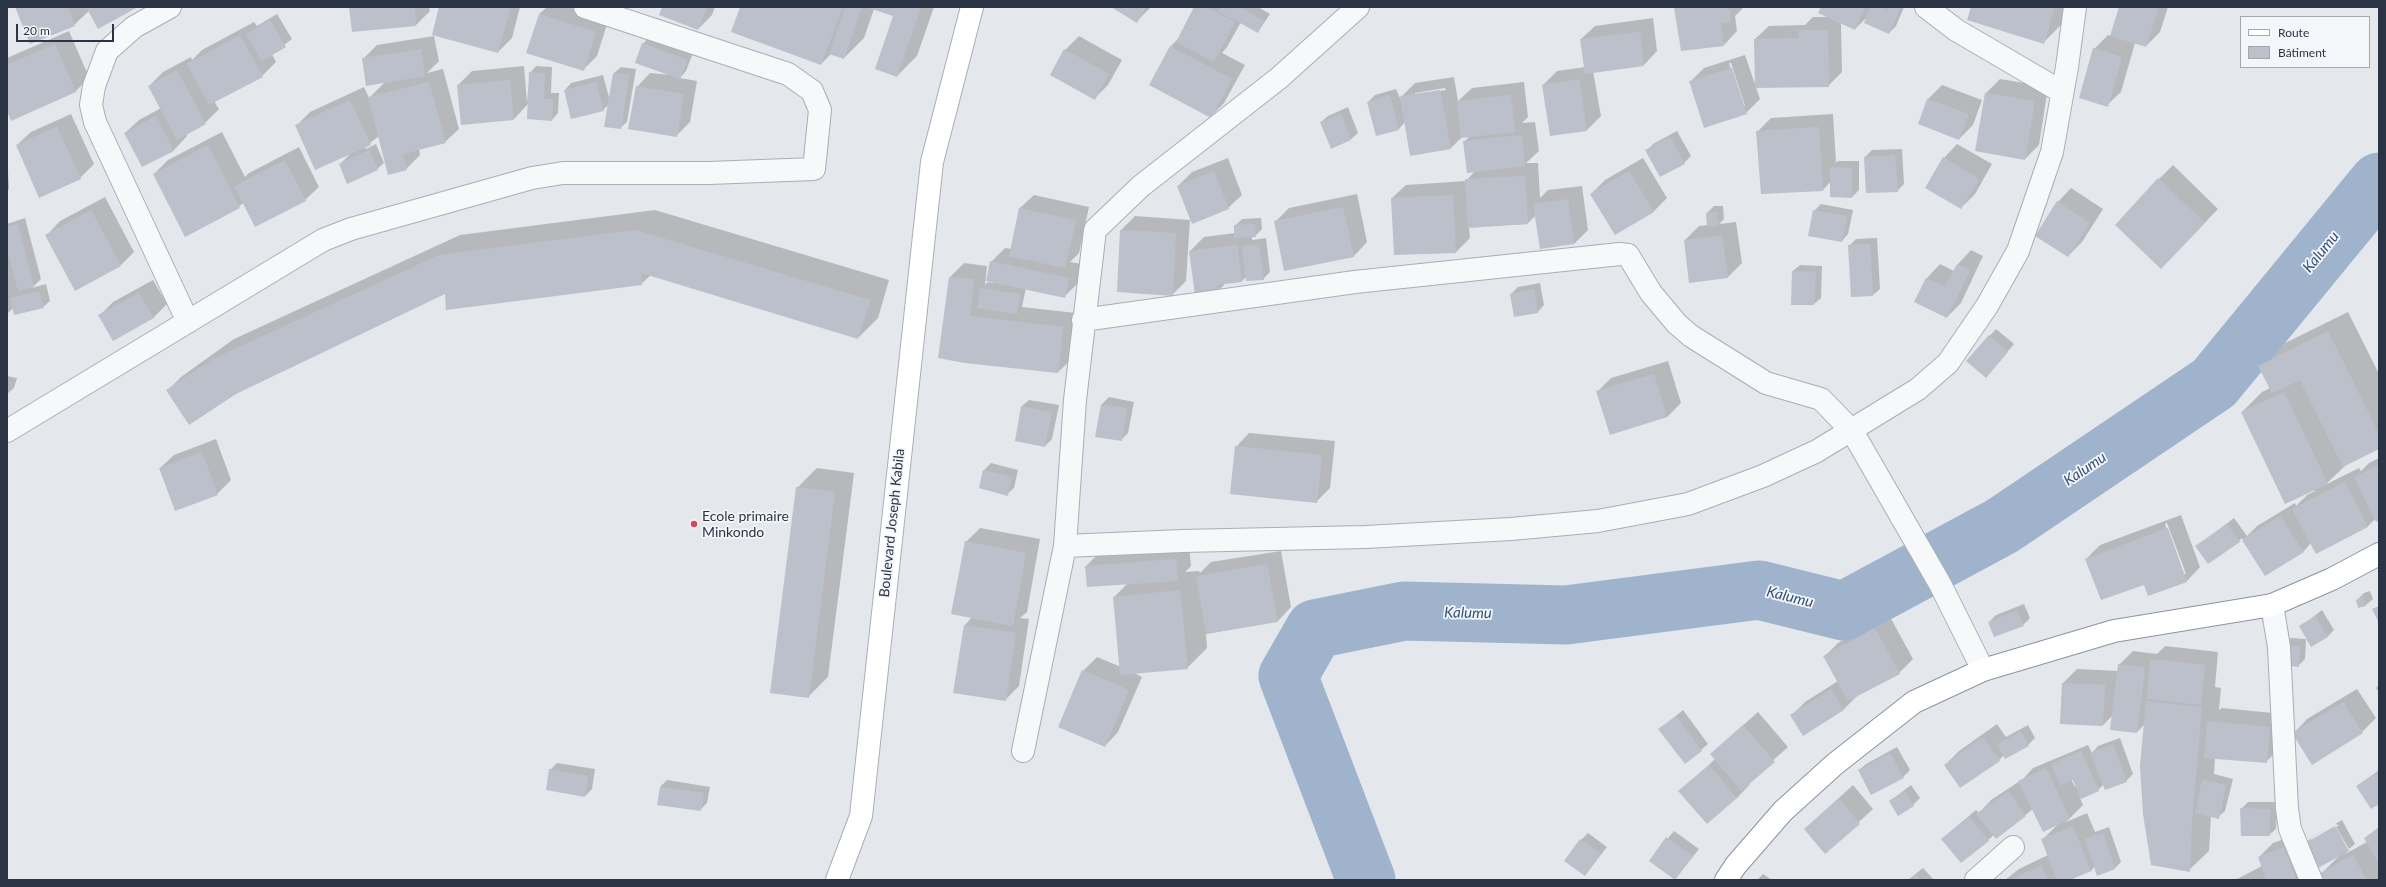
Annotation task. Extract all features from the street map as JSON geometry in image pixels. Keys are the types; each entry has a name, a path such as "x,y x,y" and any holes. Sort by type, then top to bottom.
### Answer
{"main road":[{"name":"Boulevard Joseph Kabila","path":"837,880 861,816 932,162 972,7"},
{"path":"1726,880 1736,864 1783,811 1835,764 1914,702 1983,670 2114,631 2272,605 2332,578 2379,554"}],"street":[{"path":"170,7 134,27 107,51 94,86 91,105 95,122 188,322"},
{"path":"7,431 323,240 351,229 532,178 563,173 709,173 814,169 820,110 812,91 788,74 585,7"},
{"path":"1023,751 1064,546 1083,320 1095,230 1141,186 1279,78 1358,7"},
{"path":"1926,7 1956,30 2062,92"},
{"path":"1064,546 1182,541 1366,537 1511,529 1598,521 1688,504 1763,476 1817,451 1852,431 1918,389 1948,363 1987,306 2018,251 2052,152 2075,7"},
{"path":"1083,320 1355,282 1620,254 1628,255 1651,293 1677,324 1691,336 1766,383 1821,399 1852,431 1940,584 1983,670"},
{"path":"2272,605 2279,647 2287,809 2290,829 2311,880"},
{"path":"1976,880 2013,848"}],"building":[{"path":"15,7 68,7 75,26 30,44"},
{"path":"86,7 138,7 98,29"},
{"path":"349,7 415,7 416,26 352,32"},
{"path":"439,7 511,7 498,53 432,35"},
{"path":"662,7 707,7 698,30 659,15"},
{"path":"740,7 843,7 821,65 731,32"},
{"path":"845,7 862,7 844,59 829,54"},
{"path":"866,7 921,7 897,77 875,69 893,16"},
{"path":"1111,7 1146,7 1137,23"},
{"path":"1194,7 1207,7 1235,22 1214,62 1176,42"},
{"path":"1221,7 1240,7 1264,21 1258,33 1218,11"},
{"path":"1674,7 1729,7 1731,22 1721,23 1724,46 1681,51"},
{"path":"1821,7 1865,7 1855,30 1818,13"},
{"path":"1870,7 1882,7 1888,10 1890,7 1901,7 1889,34 1864,23"},
{"path":"1971,7 2055,7 2044,44 1967,20"},
{"path":"2119,7 2150,7 2158,9 2146,47 2110,36"},
{"path":"539,14 596,32 584,71 526,53"},
{"path":"270,20 286,47 262,61 246,34"},
{"path":"1798,30 1828,30 1829,87 1755,88 1754,39 1799,38"},
{"path":"1640,32 1644,66 1585,74 1580,39"},
{"path":"240,35 263,77 209,105 187,64"},
{"path":"642,43 687,60 680,79 635,63"},
{"path":"55,44 76,92 11,121 7,111 7,65"},
{"path":"1170,46 1232,79 1211,118 1149,85"},
{"path":"2093,48 2122,57 2108,107 2079,98"},
{"path":"421,49 425,76 366,86 362,58"},
{"path":"1064,49 1109,74 1095,100 1050,75"},
{"path":"1732,68 1747,114 1704,128 1689,81"},
{"path":"177,70 206,124 177,140 148,86"},
{"path":"529,72 545,73 544,99 553,99 552,121 527,119"},
{"path":"613,73 629,75 621,129 604,127"},
{"path":"1579,79 1587,131 1550,136 1542,85"},
{"path":"510,80 514,120 461,125 457,85"},
{"path":"429,82 446,143 403,154 407,170 388,175 368,97"},
{"path":"596,82 604,111 571,119 564,90"},
{"path":"636,86 684,94 677,137 628,129"},
{"path":"1440,90 1451,149 1410,156 1400,96"},
{"path":"1985,93 2035,101 2025,160 1975,151"},
{"path":"1390,95 1399,130 1376,136 1367,102"},
{"path":"1511,95 1515,132 1461,138 1457,101"},
{"path":"1927,99 1969,114 1959,140 1918,124"},
{"path":"350,100 371,145 315,170 295,125"},
{"path":"1341,114 1351,140 1331,149 1320,122"},
{"path":"156,116 174,151 142,167 124,133"},
{"path":"57,127 81,179 39,198 16,145"},
{"path":"1819,127 1823,191 1761,194 1756,131"},
{"path":"1522,135 1525,166 1467,173 1463,141"},
{"path":"1670,137 1685,164 1660,177 1645,150"},
{"path":"208,145 240,208 185,237 153,174"},
{"path":"369,150 378,170 347,184 339,164"},
{"path":"1895,155 1898,192 1866,193 1864,157"},
{"path":"1943,157 1979,179 1961,209 1925,188"},
{"path":"285,160 306,201 255,227 234,186"},
{"path":"1830,167 1852,168 1852,198 1830,197"},
{"path":"1214,171 1229,209 1192,224 1177,186"},
{"path":"1629,171 1654,212 1615,235 1590,194"},
{"path":"1525,176 1528,224 1468,228 1465,179"},
{"path":"2158,178 2205,223 2161,269 2115,225"},
{"path":"1453,195 1456,253 1394,255 1391,198"},
{"path":"1568,199 1574,244 1540,249 1533,204"},
{"path":"2057,201 2090,223 2068,257 2035,236"},
{"path":"1343,207 1354,257 1284,271 1274,221"},
{"path":"1019,208 1076,220 1065,268 1009,256"},
{"path":"91,210 121,266 75,291 45,235"},
{"path":"1813,210 1847,216 1842,242 1808,236"},
{"path":"1717,212 1718,226 1707,227 1706,213"},
{"path":"18,224 34,287 18,291 7,249 7,227"},
{"path":"1255,224 1256,237 1234,238 1234,225"},
{"path":"635,230 870,300 858,339 641,273 642,285 446,310 445,294 236,394 189,425 166,390 213,359 439,255"},
{"path":"1120,230 1176,233 1173,296 1117,292"},
{"path":"1722,235 1728,278 1689,283 1684,240"},
{"path":"1870,244 1873,296 1851,297 1848,245"},
{"path":"1237,245 1242,282 1217,285 1218,292 1195,295 1189,251"},
{"path":"1259,245 1264,280 1246,281 1242,246"},
{"path":"990,261 1069,278 1065,298 986,281"},
{"path":"1957,264 1970,270 1947,318 1914,302 1926,278 1945,287"},
{"path":"1792,271 1816,272 1814,305 1791,305"},
{"path":"949,277 974,279 970,316 1063,327 1058,373 965,363 938,358"},
{"path":"980,288 1020,294 1017,314 977,308"},
{"path":"1534,289 1538,313 1514,317 1510,294"},
{"path":"39,291 44,308 14,315 10,298"},
{"path":"139,293 154,318 113,341 98,315"},
{"path":"2328,331 2379,434 2379,449 2343,467 2300,380 2272,393 2258,366"},
{"path":"1989,335 2008,352 1986,378 1966,361"},
{"path":"1654,374 1667,417 1610,435 1596,391"},
{"path":"2284,392 2328,484 2285,504 2241,412"},
{"path":"1101,404 1127,408 1122,441 1095,437"},
{"path":"1021,406 1052,412 1045,447 1015,441"},
{"path":"1235,446 1322,455 1317,503 1230,494"},
{"path":"202,452 218,495 175,511 159,468"},
{"path":"2379,465 2379,520 2376,522 2354,477"},
{"path":"983,470 1012,477 1008,496 979,488"},
{"path":"2345,482 2368,527 2316,554 2292,509"},
{"path":"796,487 835,492 809,698 770,693"},
{"path":"2280,516 2304,552 2265,576 2242,540"},
{"path":"2227,524 2240,542 2208,564 2195,546"},
{"path":"2168,528 2187,582 2148,596 2144,585 2101,600 2085,559"},
{"path":"965,541 1026,553 1013,626 951,614"},
{"path":"1176,559 1178,581 1087,587 1085,566"},
{"path":"1267,564 1278,622 1206,634 1196,576"},
{"path":"1180,590 1188,669 1120,675 1113,597"},
{"path":"2363,597 2366,606 2358,608 2356,600"},
{"path":"2379,606 2379,623 2372,609"},
{"path":"2017,611 2024,626 1994,637 1988,622"},
{"path":"2315,616 2328,637 2311,647 2299,626"},
{"path":"964,625 1016,633 1006,701 953,693"},
{"path":"1875,628 1900,674 1848,701 1823,656"},
{"path":"2283,645 2300,646 2299,667 2281,665"},
{"path":"2150,659 2205,665 2201,705 2147,699"},
{"path":"2118,664 2145,668 2137,733 2110,730"},
{"path":"1082,670 1129,690 1105,747 1058,727"},
{"path":"2062,683 2105,685 2103,726 2060,724"},
{"path":"1831,689 1844,710 1803,736 1790,715"},
{"path":"2146,701 2202,707 2192,821 2190,872 2151,865 2143,814 2140,766"},
{"path":"2343,702 2363,733 2312,765 2292,733"},
{"path":"1676,716 1702,751 1685,764 1658,729"},
{"path":"2207,721 2270,727 2267,763 2204,758"},
{"path":"1743,725 1775,762 1741,791 1710,754"},
{"path":"2021,731 2029,746 2005,759 1997,744"},
{"path":"1983,737 2000,761 1960,788 1944,765"},
{"path":"2113,744 2127,782 2105,790 2090,753"},
{"path":"2081,751 2099,791 2081,799 2073,780 2060,785 2051,764"},
{"path":"1890,753 1904,778 1871,795 1858,770"},
{"path":"1709,765 1737,798 1707,824 1678,791"},
{"path":"2046,768 2070,819 2043,832 2018,781"},
{"path":"549,769 588,776 585,797 546,790"},
{"path":"2376,773 2379,778 2379,804 2371,809 2356,786"},
{"path":"2202,780 2226,785 2219,819 2195,813"},
{"path":"660,787 704,793 701,811 657,805"},
{"path":"1904,791 1914,806 1898,816 1889,801"},
{"path":"2008,791 2026,816 1996,839 1976,814"},
{"path":"1839,798 1860,824 1825,854 1804,829"},
{"path":"2240,808 2270,809 2270,836 2241,836"},
{"path":"1969,816 1989,841 1961,863 1941,839"},
{"path":"2073,826 2091,871 2070,880 2057,880 2041,839"},
{"path":"2335,826 2349,851 2318,868 2304,844"},
{"path":"2379,828 2379,859 2377,860 2364,838"},
{"path":"2103,833 2115,869 2097,876 2085,839"},
{"path":"1666,837 1693,856 1675,880 1649,861"},
{"path":"1580,839 1601,854 1585,876 1564,861"},
{"path":"2284,847 2296,880 2266,880 2258,857"},
{"path":"2353,855 2367,880 2324,880 2320,873"},
{"path":"2041,865 2048,880 2010,880"},
{"path":"1916,874 1921,880 1908,880"}],"waterway":[{"name":"Kalumu","path":"1366,880 1288,676 1315,629 1404,611 1566,615 1759,590 1844,611 2002,526 2214,383 2379,182"}],"place":[{"name":"Ecole primaire Minkondo","path":"694,524"}]}
